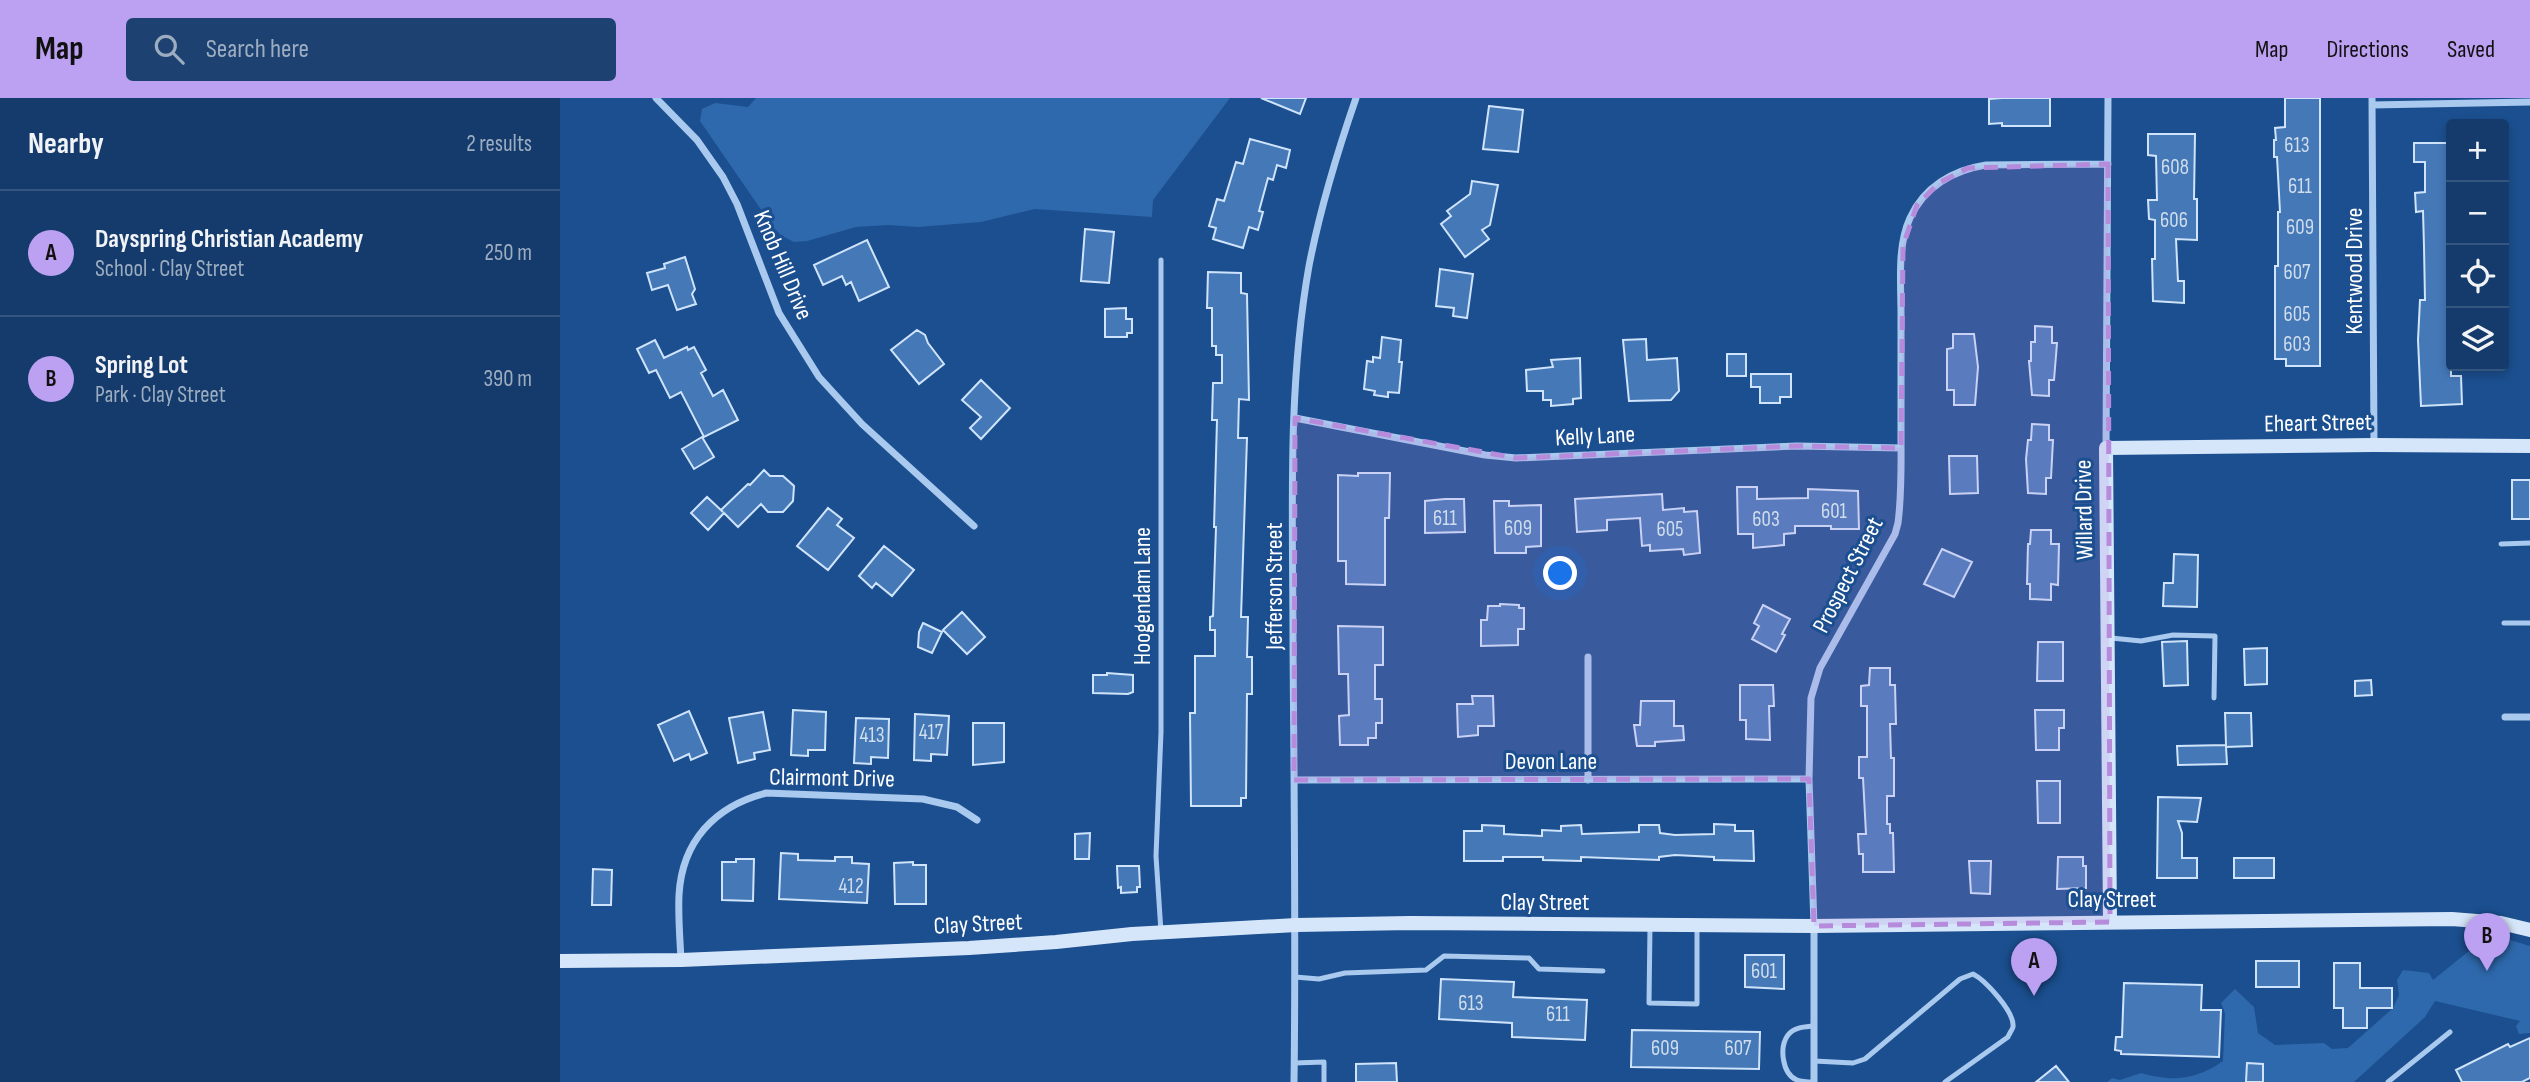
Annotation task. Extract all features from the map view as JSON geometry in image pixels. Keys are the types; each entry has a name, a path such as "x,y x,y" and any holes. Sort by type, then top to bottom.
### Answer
{"street":[{"name":"Knob Hill Drive","path":"656,98 697,140 723,177 737,204 779,313 819,377 862,424 974,526"},
{"name":"Jefferson Street","path":"1294,1082 1295,418 1301,330 1309,267 1323,203 1356,98"},
{"name":"Willard Drive","path":"2108,98 2106,448 2110,922"},
{"path":"2372,102 2530,102"},
{"name":"Kentwood Drive","path":"2372,102 2374,445"},
{"name":"Prospect Street","path":"1814,1082 1810,716 1814,682 1895,534 1900,510 1903,246 1909,220 1917,205 1939,183 1968,168 1986,165 2108,164"},
{"name":"Kelly Lane","path":"1295,418 1485,455 1516,458 1797,446 1901,448"},
{"name":"Eheart Street","path":"2106,448 2530,446"},
{"path":"1588,657 1588,780"},
{"path":"2505,717 2530,717"},
{"name":"Devon Lane","path":"1294,780 1809,779"},
{"name":"Clairmont Drive","path":"681,960 679,894 684,868 699,835 710,820 744,799 766,793 923,799 957,807 977,820"},
{"name":"Clay Street","path":"560,961 681,960 1016,946 1161,932 1296,925 1410,923 1814,926 2452,919 2490,922 2530,930"}],"lane":[{"name":"Hoogendam Lane","path":"1161,260 1161,732 1156,856 1161,932"},
{"path":"2501,544 2530,543"},
{"path":"2504,623 2530,623"},
{"path":"2108,638 2141,641 2173,635 2215,636 2214,698"},
{"path":"1650,926 1649,1003 1685,1004 1697,1004 1697,926"},
{"path":"1295,977 1319,979 1345,973 1426,970 1444,956 1529,958 1539,969 1603,971"},
{"path":"1814,1061 1853,1063 1865,1059 1960,979 1973,974 1984,980 2011,1016 2013,1027 2008,1037 1945,1082"},
{"path":"1814,1026 1801,1027 1787,1036 1784,1063 1789,1075 1798,1081 1814,1082"},
{"path":"2388,1082 2450,1032"},
{"path":"1294,1063 1324,1062 1324,1082"}],"highlighted area":[{"path":"2108,164 2110,922 1814,926 1809,779 1294,780 1295,418 1516,458 1797,446 1901,448 1903,246 1917,205 1939,183 1968,168"}],"shaded area":[{"path":"756,98 1230,98 1153,200 1152,217 1035,209 981,222 918,227 856,227 794,242 773,227 700,121 702,109 715,103 748,107"},
{"path":"2490,934 2530,946 2530,1033 2519,1034 2516,1026 2520,1021 2435,1001 2425,1017 2354,1082 2107,1082 2112,1078 2120,1080 2141,1073 2163,1078 2183,1078 2203,1072 2223,1061 2225,1013 2221,1003 2235,989 2254,1007 2258,1033 2275,1045 2324,1043 2332,1049 2348,1048 2393,1008 2399,995 2397,980 2403,970 2429,973 2433,980"}],"building":[{"path":"1261,98 1306,98 1300,114"},
{"path":"2050,98 2050,126 1989,124 1989,99"},
{"path":"2285,98 2320,98 2320,366 2286,366 2286,359 2275,359 2275,266 2278,266 2280,212 2274,140 2275,128 2285,127"},
{"path":"1489,106 1523,110 1518,152 1483,149"},
{"path":"2148,134 2195,134 2194,199 2197,199 2197,240 2176,239 2178,281 2184,281 2184,303 2153,301 2155,220 2149,219 2148,200 2157,200 2156,156 2148,155"},
{"path":"1250,139 1290,150 1286,168 1277,165 1273,180 1268,178 1259,211 1263,212 1258,230 1249,227 1243,248 1213,239 1216,228 1209,226 1217,199 1224,201 1236,162 1243,164"},
{"path":"2414,143 2446,143 2446,371 2451,371 2451,376 2461,376 2462,404 2421,406 2418,340 2420,300 2425,300 2423,211 2416,212 2415,193 2425,192 2425,162 2414,162"},
{"path":"1472,181 1498,185 1490,225 1482,230 1489,239 1465,257 1441,224 1451,216 1447,211 1470,194"},
{"path":"1085,229 1114,232 1109,283 1081,281"},
{"path":"867,240 889,287 859,301 851,282 846,285 842,276 823,285 814,265"},
{"path":"685,257 695,289 692,294 696,304 677,310 668,285 652,290 647,273 665,268 664,264"},
{"path":"1440,269 1473,274 1467,318 1453,316 1454,308 1436,306"},
{"path":"1208,272 1241,273 1241,293 1247,294 1249,400 1239,399 1238,438 1247,438 1241,617 1248,617 1247,657 1252,657 1252,694 1247,694 1246,798 1241,798 1241,806 1191,806 1190,713 1195,713 1195,656 1215,656 1215,630 1210,630 1210,617 1213,616 1217,420 1212,420 1213,383 1222,383 1222,355 1216,355 1216,346 1212,346 1212,308 1207,308"},
{"path":"1126,308 1126,319 1132,319 1132,333 1127,333 1127,337 1105,337 1105,309"},
{"path":"2035,326 2052,327 2052,343 2057,343 2054,380 2049,380 2049,396 2032,395 2029,361 2031,342 2035,342"},
{"path":"917,330 925,335 944,364 919,384 891,350"},
{"path":"1953,334 1974,334 1978,367 1975,405 1954,405 1954,390 1947,390 1947,349 1953,348"},
{"path":"1382,337 1401,340 1399,393 1388,392 1388,397 1374,395 1375,391 1364,389 1367,361 1373,362 1373,357 1380,358"},
{"path":"1646,339 1647,360 1677,358 1679,391 1671,400 1629,401 1623,340"},
{"path":"655,340 664,358 687,347 688,350 694,347 706,370 701,373 713,396 723,390 738,420 704,437 681,392 670,398 656,370 649,373 637,349"},
{"path":"1727,354 1746,354 1746,376 1727,376"},
{"path":"1580,358 1581,398 1573,399 1573,404 1551,406 1551,400 1543,400 1543,391 1527,391 1526,370 1553,367 1551,360"},
{"path":"1751,374 1791,374 1791,397 1780,397 1780,403 1760,403 1760,387 1751,387"},
{"path":"981,380 1010,408 981,439 970,428 981,417 962,400"},
{"path":"2032,424 2049,425 2049,440 2053,440 2051,478 2046,478 2046,494 2028,493 2026,459"},
{"path":"702,437 714,457 694,469 682,449"},
{"path":"1949,456 1977,456 1978,493 1950,494"},
{"path":"764,470 770,476 783,476 794,486 793,501 783,512 768,512 761,504 738,527 724,513 708,530 691,513 707,497 723,512 721,510"},
{"path":"1358,473 1390,473 1389,518 1385,518 1385,585 1346,584 1346,561 1338,561 1338,475 1358,476"},
{"path":"2512,480 2530,480 2530,519 2512,519"},
{"path":"1737,487 1757,487 1757,499 1808,498 1808,489 1858,491 1859,529 1795,526 1795,533 1784,534 1784,545 1753,548 1753,534 1738,534"},
{"path":"1662,494 1663,510 1684,508 1684,512 1697,511 1700,553 1684,555 1683,549 1650,551 1650,545 1642,546 1640,518 1607,520 1607,530 1577,532 1575,499"},
{"path":"1464,499 1465,532 1425,533 1425,501"},
{"path":"1494,501 1509,501 1509,506 1541,505 1541,546 1526,547 1526,553 1495,553"},
{"path":"828,508 842,519 837,525 854,538 828,570 797,546"},
{"path":"2031,530 2051,530 2051,544 2059,544 2058,585 2051,584 2051,600 2030,599 2030,584 2027,584"},
{"path":"884,546 914,570 892,596 876,583 872,588 859,576"},
{"path":"1942,549 1972,562 1954,597 1924,584"},
{"path":"2174,554 2198,555 2197,607 2163,606 2164,583 2173,583"},
{"path":"1519,605 1519,608 1524,608 1524,629 1518,629 1518,645 1481,646 1481,620 1487,620 1488,606"},
{"path":"1763,605 1790,619 1776,652 1752,639 1759,626 1754,623"},
{"path":"962,612 985,637 967,654 943,630"},
{"path":"923,623 942,632 932,653 918,647"},
{"path":"1338,626 1383,627 1383,665 1375,665 1375,699 1382,699 1382,723 1376,723 1376,738 1368,738 1368,745 1340,745 1339,716 1349,715 1348,674 1339,674"},
{"path":"2187,641 2188,685 2164,686 2162,642"},
{"path":"2038,642 2063,642 2063,681 2037,681"},
{"path":"2267,648 2267,684 2245,685 2244,649"},
{"path":"1870,668 1890,668 1890,685 1895,685 1896,724 1890,724 1891,758 1894,758 1894,796 1887,796 1887,824 1890,824 1890,833 1893,833 1894,872 1863,872 1863,854 1859,854 1858,834 1866,834 1859,757 1867,757 1867,706 1861,706 1861,686 1869,685"},
{"path":"1093,675 1133,675 1133,692 1093,693"},
{"path":"2371,680 2372,695 2355,696 2355,681"},
{"path":"1740,685 1773,685 1774,706 1769,706 1770,740 1746,739 1746,720 1740,720"},
{"path":"1472,696 1493,696 1494,726 1478,726 1478,735 1458,737 1457,704 1473,704"},
{"path":"1641,701 1674,701 1674,726 1683,726 1684,740 1655,742 1655,746 1637,746 1634,725 1640,725"},
{"path":"793,710 826,712 825,750 808,750 808,756 791,755"},
{"path":"2035,710 2064,710 2064,728 2059,728 2059,750 2036,750"},
{"path":"689,711 707,753 691,760 689,754 674,761 658,725"},
{"path":"763,712 770,750 754,753 755,759 738,763 729,718"},
{"path":"2225,713 2251,713 2252,746 2226,747 2227,764 2178,765 2177,746 2226,745"},
{"path":"915,714 949,716 947,755 931,754 931,761 914,760"},
{"path":"856,718 889,719 888,758 871,757 871,764 854,763"},
{"path":"973,723 1004,723 1004,762 973,765"},
{"path":"2037,781 2060,781 2060,823 2038,823"},
{"path":"2158,797 2201,798 2197,822 2178,821 2182,833 2182,858 2197,858 2197,878 2157,878"},
{"path":"1714,824 1735,825 1735,831 1753,831 1754,861 1675,855 1659,857 1659,860 1581,857 1581,861 1503,857 1503,861 1464,861 1464,831 1482,831 1482,825 1504,826 1504,834 1542,836 1542,830 1561,831 1561,826 1581,825 1582,834 1639,832 1639,825 1659,825 1660,833 1714,834"},
{"path":"1090,833 1089,859 1075,859 1075,834"},
{"path":"781,853 798,854 798,860 835,861 835,857 852,857 852,863 869,864 867,903 779,899"},
{"path":"2058,857 2083,857 2083,866 2086,866 2086,888 2057,889"},
{"path":"2234,858 2274,858 2274,878 2234,878"},
{"path":"736,859 754,859 753,901 722,900 722,862 736,862"},
{"path":"1969,861 1991,861 1990,894 1971,893"},
{"path":"913,862 913,865 926,865 926,904 895,904 894,863"},
{"path":"1117,866 1139,866 1140,887 1137,887 1137,892 1121,893 1121,887 1118,888"},
{"path":"593,869 612,870 611,905 592,905"},
{"path":"1745,955 1784,955 1784,989 1745,987"},
{"path":"2256,961 2299,961 2299,987 2256,987"},
{"path":"2334,963 2360,963 2360,988 2392,988 2392,1008 2367,1008 2367,1028 2343,1028 2343,1008 2334,1008"},
{"path":"1441,979 1514,982 1513,997 1587,1000 1585,1040 1512,1037 1512,1023 1439,1019"},
{"path":"2124,983 2202,985 2201,1010 2221,1010 2219,1057 2121,1054 2121,1051 2115,1050 2116,1037 2122,1037"},
{"path":"1632,1030 1760,1032 1759,1069 1631,1067"},
{"path":"2530,1038 2530,1078 2522,1082 2462,1082 2456,1070 2508,1044 2510,1047"},
{"path":"1396,1063 1397,1082 1356,1082 1356,1064"},
{"path":"2247,1063 2263,1064 2263,1082 2246,1082"},
{"path":"2056,1066 2069,1082 2036,1082"}],"place":[{"name":"Spring Lot","path":"2487,971"},
{"name":"Dayspring Christian Academy","path":"2034,996"}]}
